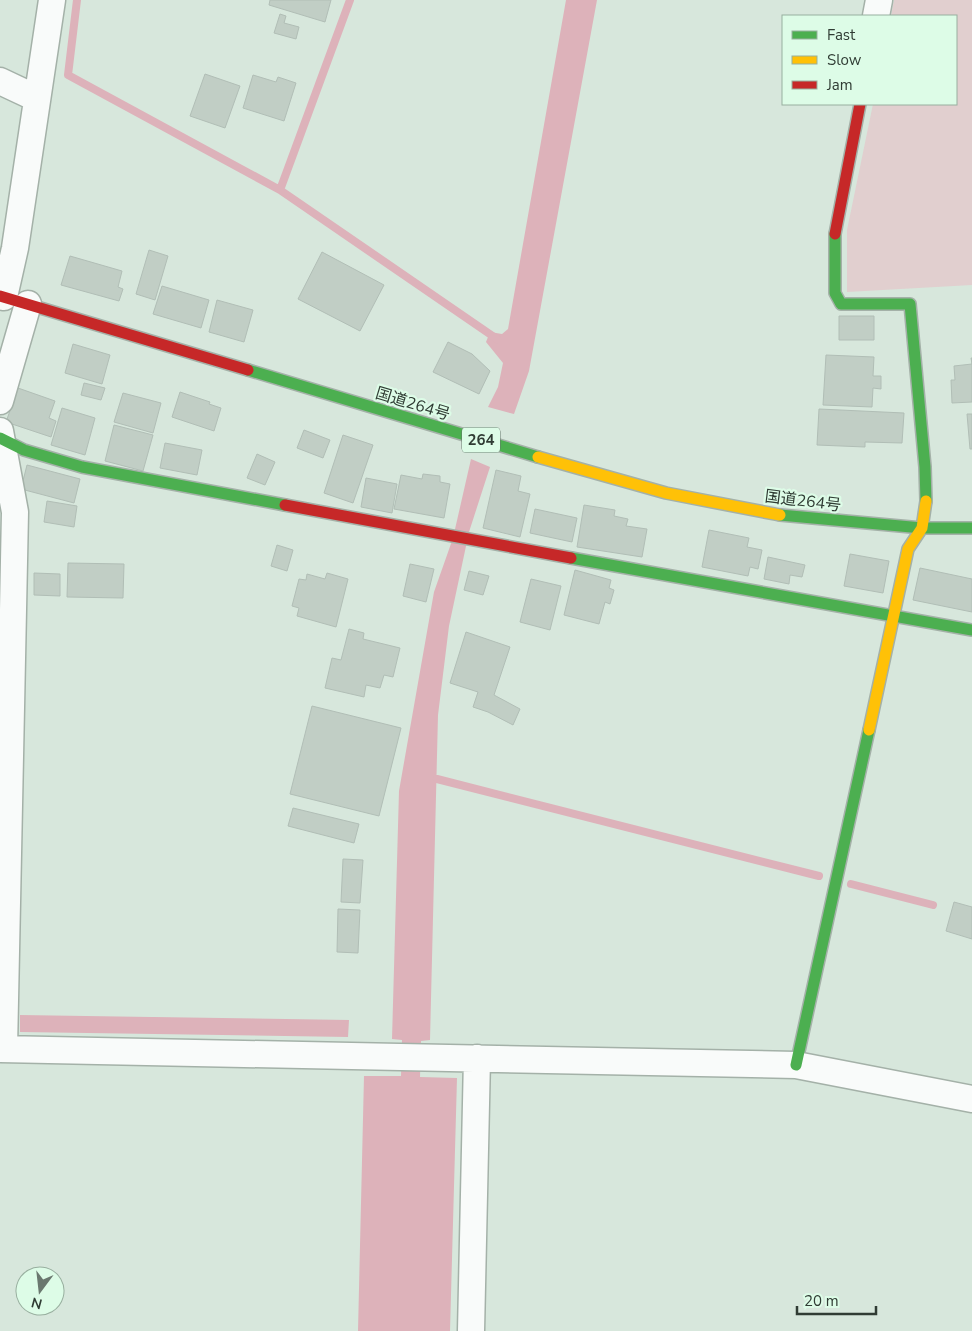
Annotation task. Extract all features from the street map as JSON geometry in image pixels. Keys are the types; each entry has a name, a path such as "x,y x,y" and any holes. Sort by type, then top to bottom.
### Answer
{"main road":[{"path":"796,1065 908,549 922,528 926,501 925,467 910,304 841,304 835,293 834,238 860,105"},
{"name":"国道264号","path":"11,299 517,451 666,493 788,518 922,528 972,528"},
{"path":"1,436 24,450 82,467 444,535 972,630"}],"street":[{"path":"0,401 15,248 52,0"},
{"path":"876,15 879,0"},
{"path":"0,81 36,98"},
{"path":"1,436 15,512 6,626 2,1049 796,1065 972,1099"},
{"path":"471,1331 477,1058"}],"shaded area":[{"path":"566,0 597,0 529,371 514,414 488,407 498,387 503,363 486,342 490,332 502,334 508,329"},
{"path":"894,0 972,0 972,285 847,292 847,230 873,105 957,105 957,15 891,15"},
{"path":"471,459 490,467 469,532 449,626 438,715 430,1040 421,1041 420,1077 457,1078 450,1331 358,1331 364,1076 401,1076 402,1040 392,1039 399,791 434,592 453,538"},
{"path":"20,1015 349,1020 348,1037 20,1032"}],"building":[{"path":"270,0 331,0 325,22 269,5"},
{"path":"280,14 286,16 284,23 299,27 296,39 274,33"},
{"path":"205,74 240,86 225,128 190,116"},
{"path":"253,75 276,82 278,77 296,83 284,121 243,108"},
{"path":"149,250 168,256 155,300 136,294"},
{"path":"322,252 384,285 360,331 298,299"},
{"path":"70,256 122,271 118,287 123,289 119,301 61,285"},
{"path":"162,286 209,300 201,328 153,314"},
{"path":"217,300 253,310 244,342 209,332"},
{"path":"839,316 874,316 874,340 839,340"},
{"path":"448,342 472,354 490,371 479,394 433,372"},
{"path":"73,344 110,355 102,384 65,373"},
{"path":"826,355 874,357 873,376 881,376 881,389 873,388 872,407 823,405"},
{"path":"972,364 972,402 952,403 951,380 955,380 954,366"},
{"path":"84,383 105,388 101,400 81,395"},
{"path":"18,388 55,401 49,418 56,421 51,437 6,422"},
{"path":"180,392 210,402 209,404 221,408 214,431 172,417"},
{"path":"123,393 161,403 153,433 114,422"},
{"path":"62,408 95,418 85,455 51,445"},
{"path":"819,409 904,413 902,443 865,442 865,447 817,445"},
{"path":"967,414 972,414 972,449 970,449"},
{"path":"114,425 153,435 143,471 105,461"},
{"path":"304,430 330,440 323,458 297,448"},
{"path":"343,435 373,445 353,503 324,493"},
{"path":"165,443 202,450 197,475 160,468"},
{"path":"257,454 275,462 265,485 247,478"},
{"path":"27,465 80,479 74,503 21,489"},
{"path":"496,470 521,476 518,491 530,494 520,537 483,528"},
{"path":"423,474 440,476 440,482 450,484 444,518 394,509 401,475 422,479"},
{"path":"366,478 397,484 392,513 361,507"},
{"path":"47,501 77,506 74,527 44,522"},
{"path":"584,505 615,510 614,516 628,519 626,526 647,529 642,557 577,547"},
{"path":"535,509 577,518 572,542 530,533"},
{"path":"709,530 749,538 747,547 762,550 758,569 750,567 748,576 702,567"},
{"path":"277,545 293,550 287,571 271,566"},
{"path":"850,554 889,561 883,593 844,586"},
{"path":"768,557 805,565 802,577 790,575 789,584 764,579"},
{"path":"68,563 124,564 123,598 67,597"},
{"path":"410,564 434,569 426,602 403,596"},
{"path":"920,568 972,579 972,612 913,600"},
{"path":"575,570 611,580 609,588 614,590 610,604 605,602 599,624 564,615"},
{"path":"469,571 489,576 483,595 464,590"},
{"path":"34,573 60,574 60,596 34,595"},
{"path":"327,573 348,579 336,627 297,616 299,608 292,606 299,579 306,580 307,574 325,579"},
{"path":"531,579 561,586 550,630 520,622"},
{"path":"349,629 364,633 363,639 400,648 393,677 384,675 380,688 366,685 364,697 325,688 332,658 341,660"},
{"path":"466,632 510,647 494,695 520,709 513,725 488,712 473,707 478,692 450,683"},
{"path":"312,706 401,728 379,816 290,794"},
{"path":"293,808 359,824 354,843 288,826"},
{"path":"343,859 363,860 360,903 341,902"},
{"path":"954,902 972,907 972,939 946,931"},
{"path":"338,909 360,910 358,953 337,952"}],"waterway":[{"path":"77,0 68,75 280,190 497,339"},
{"path":"280,190 350,0"},
{"path":"437,779 819,876"},
{"path":"851,884 933,905"}],"traffic: fast":[{"path":"835,234 835,293 841,304 910,304 925,467 926,501"},
{"path":"248,370 538,457"},
{"path":"0,438 24,450 82,467 285,505"},
{"path":"780,515 922,528 972,528"},
{"path":"571,558 972,630"},
{"path":"796,1065 869,730"}],"traffic: slow":[{"path":"538,457 666,493 780,515"},
{"path":"869,730 908,549 922,528 926,501"}],"traffic: jam":[{"path":"835,234 860,105"},
{"path":"0,296 248,370"},
{"path":"285,505 571,558"}]}
